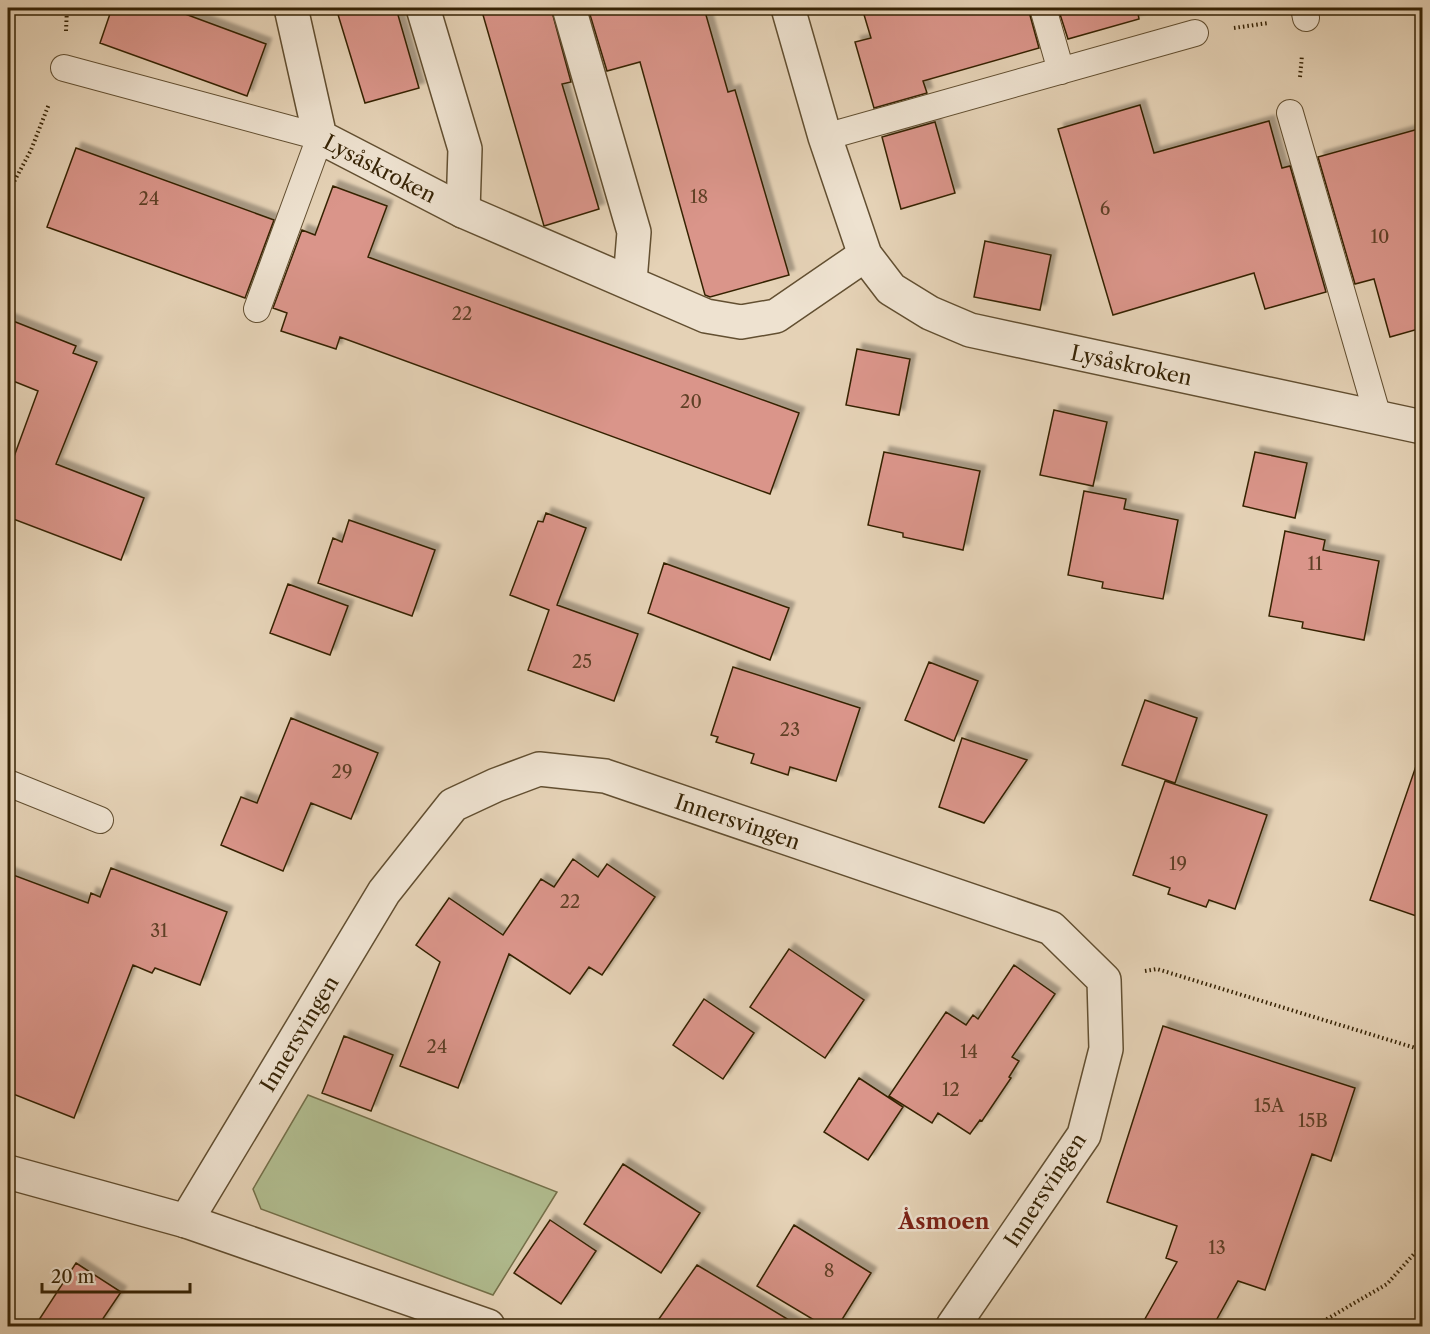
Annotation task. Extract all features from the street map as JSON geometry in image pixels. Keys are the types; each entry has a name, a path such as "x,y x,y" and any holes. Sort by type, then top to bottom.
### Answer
{"street":[{"name":"Lysåskroken","path":"291,8 320,137 463,211 630,281 706,316 741,322 776,316 865,255"},
{"name":"Lysåskroken","path":"423,8 465,149 463,211"},
{"path":"569,8 634,232 630,281"},
{"name":"Lysåskroken","path":"788,8 825,137 865,255 891,289 930,313 970,330 1422,426"},
{"name":"Innersvingen","path":"186,1221 384,892 453,805 496,785 539,769 605,776 1051,928 1104,980 1106,1049 1084,1135 953,1326"},
{"path":"8,1172 186,1221 488,1326"}],"lane":[{"path":"1043,8 1060,71"},
{"path":"825,137 1195,33"},
{"path":"64,68 320,137 257,309"},
{"path":"1290,113 1378,417"},
{"path":"8,783 100,820"}],"path":[{"path":"1290,113 1298,92 1305,13"},
{"path":"1104,980 1157,969 1422,1050"},
{"path":"1315,1326 1387,1284 1422,1245"}],"green space":[{"path":"308,1095 557,1192 493,1295 261,1209 253,1189"}],"building":[{"path":"112,8 169,8 266,44 247,96 100,43"},
{"path":"336,8 396,8 419,88 365,103"},
{"path":"481,8 551,8 571,82 562,84 599,209 544,226"},
{"path":"588,8 704,8 728,92 735,90 789,275 710,297 705,295 640,62 607,71"},
{"path":"862,8 1028,8 1039,48 923,81 927,93 874,108 855,42 871,38"},
{"path":"1058,8 1137,8 1139,19 1068,39"},
{"path":"1140,105 1154,153 1269,121 1282,168 1290,166 1326,292 1265,309 1254,273 1113,315 1058,129"},
{"path":"935,122 955,193 901,209 882,137"},
{"path":"1422,128 1422,328 1390,337 1374,279 1355,284 1318,157"},
{"path":"76,148 274,220 245,298 47,227"},
{"path":"333,186 387,206 368,257 799,413 770,494 340,337 336,349 281,331 287,313 273,308 302,230 315,235"},
{"path":"985,241 1051,255 1040,310 974,297"},
{"path":"8,319 76,346 73,353 97,362 56,464 144,498 121,560 8,517 8,473 38,391 8,379"},
{"path":"857,349 910,359 899,415 846,405"},
{"path":"1054,410 1107,422 1093,486 1040,475"},
{"path":"884,452 980,471 963,550 903,537 903,533 868,525"},
{"path":"1255,452 1307,463 1295,518 1243,506"},
{"path":"1084,491 1126,499 1124,509 1178,520 1163,599 1102,588 1103,582 1068,575"},
{"path":"546,513 586,528 557,605 638,634 614,701 528,670 549,610 510,595 538,521 543,522"},
{"path":"349,520 435,550 412,616 318,583 333,538 342,542"},
{"path":"1285,531 1325,540 1323,550 1379,561 1364,640 1302,628 1303,622 1269,616"},
{"path":"664,563 789,608 770,660 648,613"},
{"path":"288,584 348,606 330,655 270,633"},
{"path":"929,662 978,681 954,741 905,720"},
{"path":"733,667 860,708 836,781 790,767 788,775 751,763 754,754 716,742 718,737 711,735"},
{"path":"1145,700 1197,718 1175,783 1122,765"},
{"path":"291,718 378,753 351,819 311,803 283,871 221,845 241,797 257,803"},
{"path":"962,738 1027,760 984,823 939,807"},
{"path":"1416,766 1422,767 1422,918 1370,900"},
{"path":"1165,781 1267,815 1235,909 1209,900 1206,907 1168,894 1170,888 1133,875"},
{"path":"573,859 598,877 607,864 655,897 602,975 589,967 570,994 509,954 458,1088 400,1066 440,962 416,945 449,898 503,935 541,879 554,887"},
{"path":"111,868 227,912 200,985 155,968 152,973 133,965 74,1118 8,1092 8,873 88,903 91,893 100,897"},
{"path":"789,949 864,1000 825,1058 750,1007"},
{"path":"1014,965 1055,994 1012,1057 1019,1061 1009,1077 1011,1078 982,1121 980,1120 970,1134 938,1113 932,1123 889,1096 946,1012 966,1025 973,1015 978,1019"},
{"path":"704,999 754,1033 723,1079 673,1045"},
{"path":"1163,1026 1355,1088 1331,1161 1312,1154 1265,1290 1238,1281 1213,1326 1141,1326 1177,1262 1166,1258 1177,1226 1107,1202"},
{"path":"344,1036 393,1055 371,1111 322,1093"},
{"path":"859,1078 903,1107 868,1160 824,1132"},
{"path":"623,1164 700,1213 661,1273 584,1224"},
{"path":"550,1220 596,1251 561,1304 514,1273"},
{"path":"794,1225 871,1273 838,1326 824,1326 757,1286"},
{"path":"76,1263 121,1292 98,1326 35,1326"},
{"path":"697,1265 799,1326 654,1326"}],"district":[{"name":"Åsmoen","path":"944,1221"}]}
